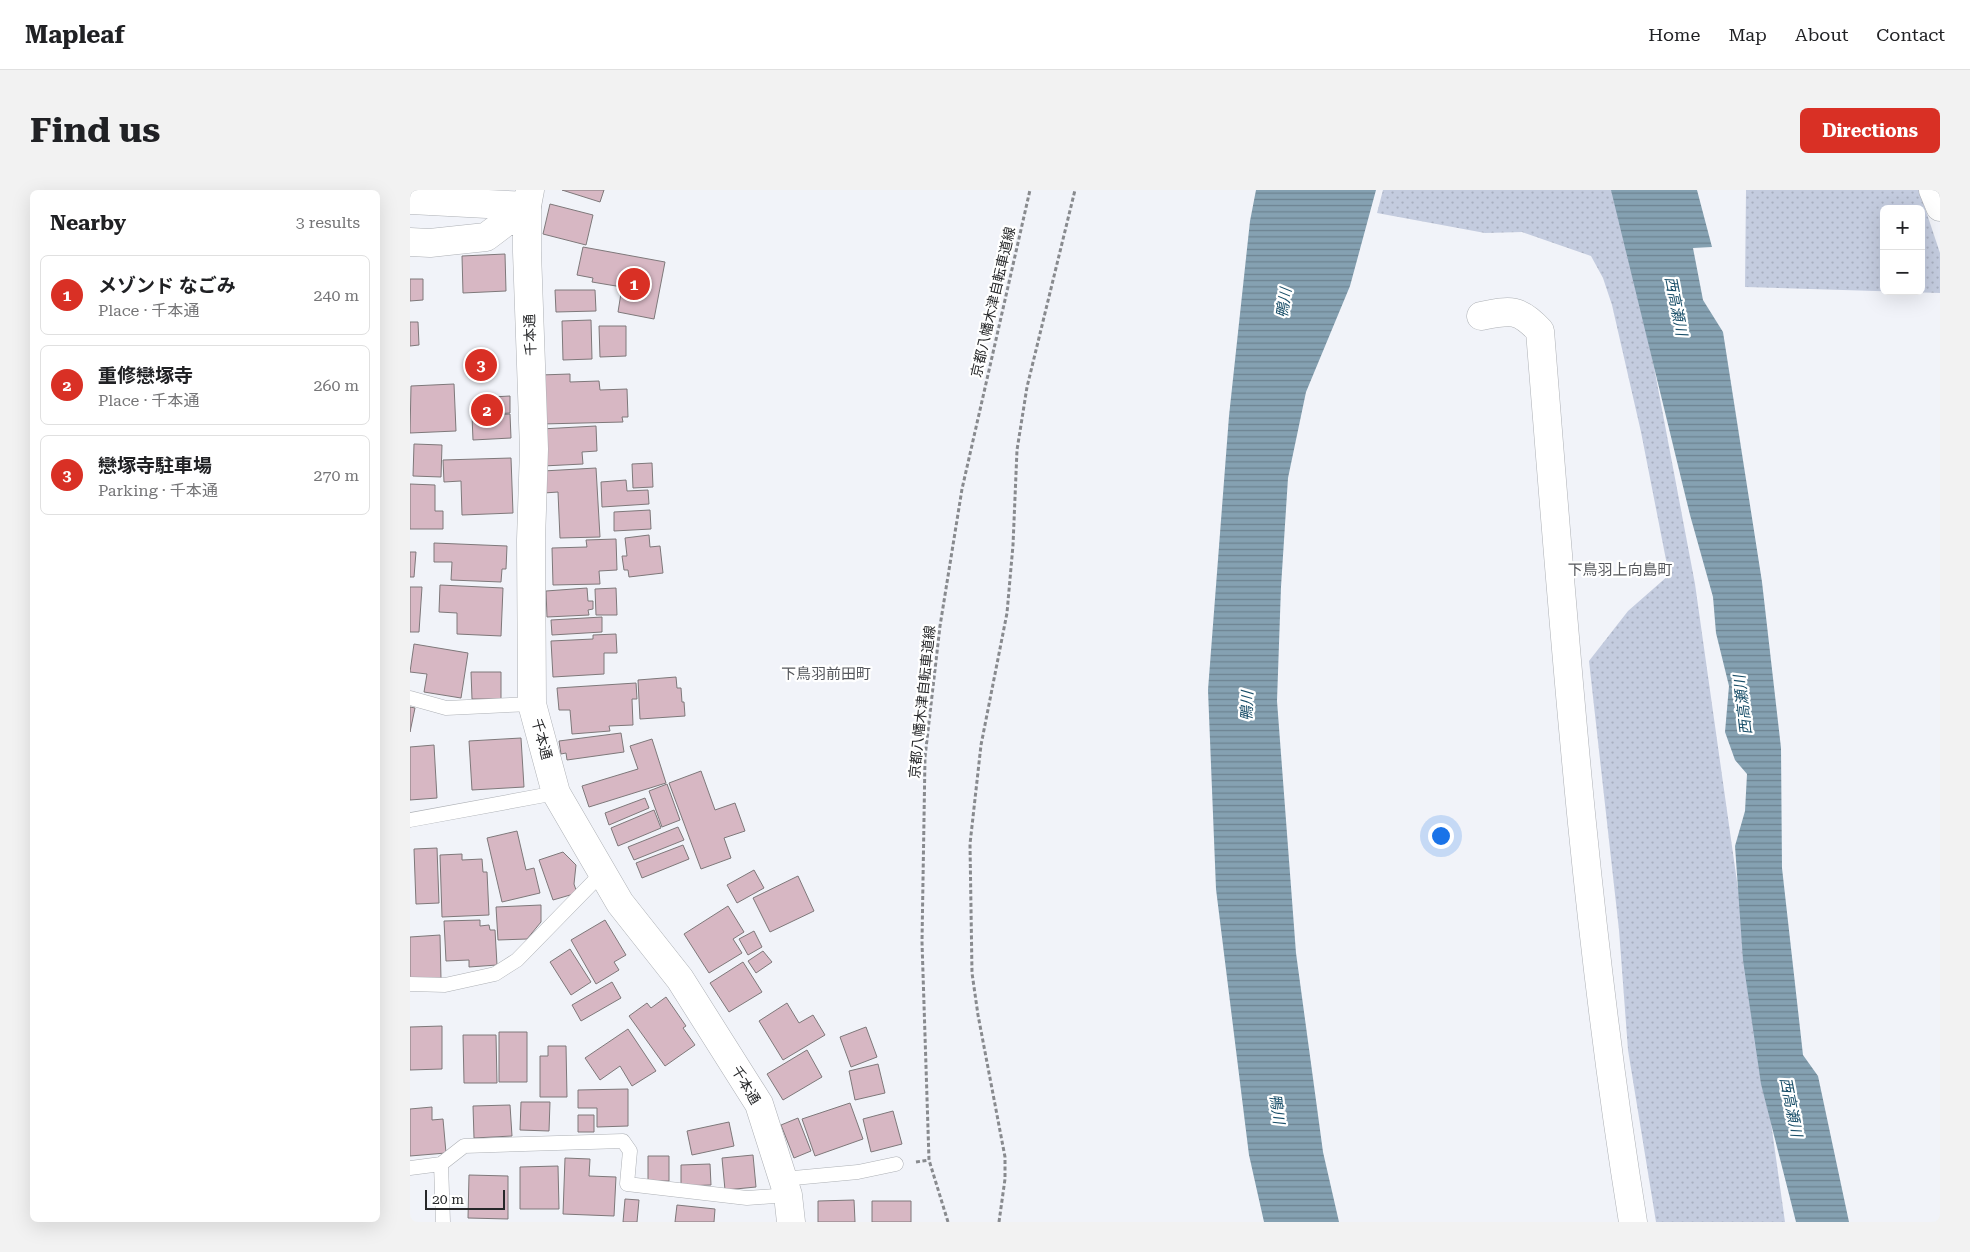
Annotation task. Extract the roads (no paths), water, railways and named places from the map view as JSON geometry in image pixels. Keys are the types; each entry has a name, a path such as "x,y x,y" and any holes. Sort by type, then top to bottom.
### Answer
{"street":[{"path":"1933,190 1940,207"},
{"path":"410,200 529,198"},
{"path":"410,242 430,243 486,237 529,198"},
{"name":"千本通","path":"529,198 527,262 534,449 532,704 556,793 620,903 680,979 759,1104 786,1187 790,1222"},
{"path":"1481,316 1499,312 1515,312 1527,316 1540,331 1566,647 1595,950 1633,1222"}],"lane":[{"path":"410,698 446,708 532,704"},
{"path":"410,820 556,793"},
{"path":"410,984 445,985 495,974 517,960 602,873"},
{"path":"410,1168 441,1164 464,1146 623,1141 630,1151 627,1184 747,1198 786,1187 896,1164"},
{"path":"441,1164 443,1222"}],"water":[{"name":"鴨川","path":"1256,190 1376,190 1350,286 1306,392 1288,478 1281,587 1277,701 1296,953 1323,1152 1339,1222 1264,1222 1249,1155 1216,889 1208,690 1229,416 1250,221"},
{"name":"西高瀬川","path":"1611,190 1697,190 1712,247 1693,248 1703,300 1723,332 1762,582 1781,748 1782,868 1803,1055 1818,1076 1849,1222 1796,1222 1761,1084 1743,960 1735,846 1745,811 1747,774 1735,760 1725,732 1729,686 1716,633 1713,597 1690,515"}],"place":[{"name":"メゾンド なごみ","path":"634,284"},
{"name":"戀塚寺駐車場","path":"481,365"},
{"name":"重修戀塚寺","path":"487,410"}],"district":[{"name":"下鳥羽上向島町","path":"1620,570"},
{"name":"下鳥羽前田町","path":"826,674"}]}
